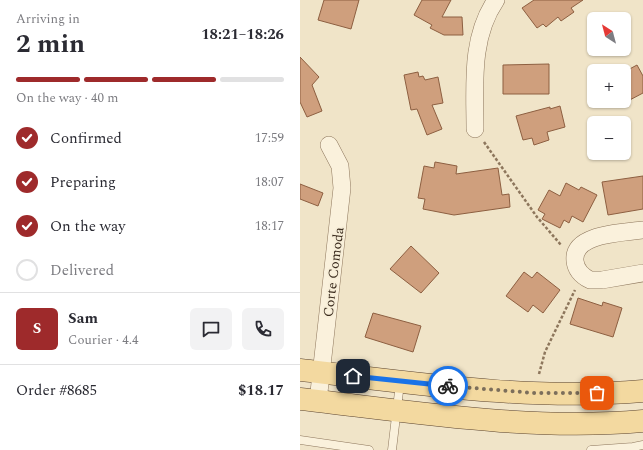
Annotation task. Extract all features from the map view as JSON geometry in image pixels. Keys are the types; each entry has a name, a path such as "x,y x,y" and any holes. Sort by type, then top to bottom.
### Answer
{"main road":[{"path":"300,370 482,390 534,393 643,391"},
{"path":"309,400 479,419 533,423 643,421"}],"street":[{"path":"474,129 476,53 482,27 496,0"},
{"name":"Corte Comoda","path":"309,400 322,372 342,188 340,166 329,145"},
{"path":"643,230 589,239 579,246 575,257 577,269 585,277 596,280 643,273"}],"lane":[{"path":"392,450 401,381"},
{"path":"300,440 369,450"},
{"path":"591,450 643,445"}],"path":[{"path":"474,129 537,217 567,252 575,257"},
{"path":"538,380 545,352 578,285 585,277"}],"building":[{"path":"324,0 359,0 351,29 318,20"},
{"path":"422,0 451,0 442,17 462,17 463,35 444,35 430,28 432,25 414,15"},
{"path":"534,0 583,0 571,8 574,12 561,21 558,17 546,27 543,24 537,28 522,8"},
{"path":"300,57 319,77 312,85 322,111 307,117 300,102"},
{"path":"549,64 549,94 503,94 503,65"},
{"path":"637,65 643,76 643,93 631,99 631,68"},
{"path":"418,72 419,77 423,76 425,80 438,77 443,103 432,105 442,129 427,135 417,109 411,110 404,75"},
{"path":"560,106 565,127 547,132 549,140 534,145 532,138 523,140 516,116 550,107 550,109"},
{"path":"435,162 457,166 456,174 498,168 502,195 509,194 510,207 454,215 423,209 425,199 418,198 424,166 434,168"},
{"path":"643,176 643,209 608,215 602,182"},
{"path":"566,183 579,190 581,187 597,195 583,222 572,216 569,223 564,220 560,228 542,219 545,214 538,210 549,190 560,196"},
{"path":"300,184 323,193 318,206 300,199"},
{"path":"411,246 439,273 421,293 390,269"},
{"path":"524,272 532,278 537,272 560,290 543,313 533,305 528,312 506,296"},
{"path":"578,298 602,306 603,302 622,308 613,337 570,324"},
{"path":"373,313 421,326 413,352 365,337"}],"way so far":[{"path":"448,386 482,390 534,393 597,393"}],"route":[{"path":"353,376 448,386"}]}
